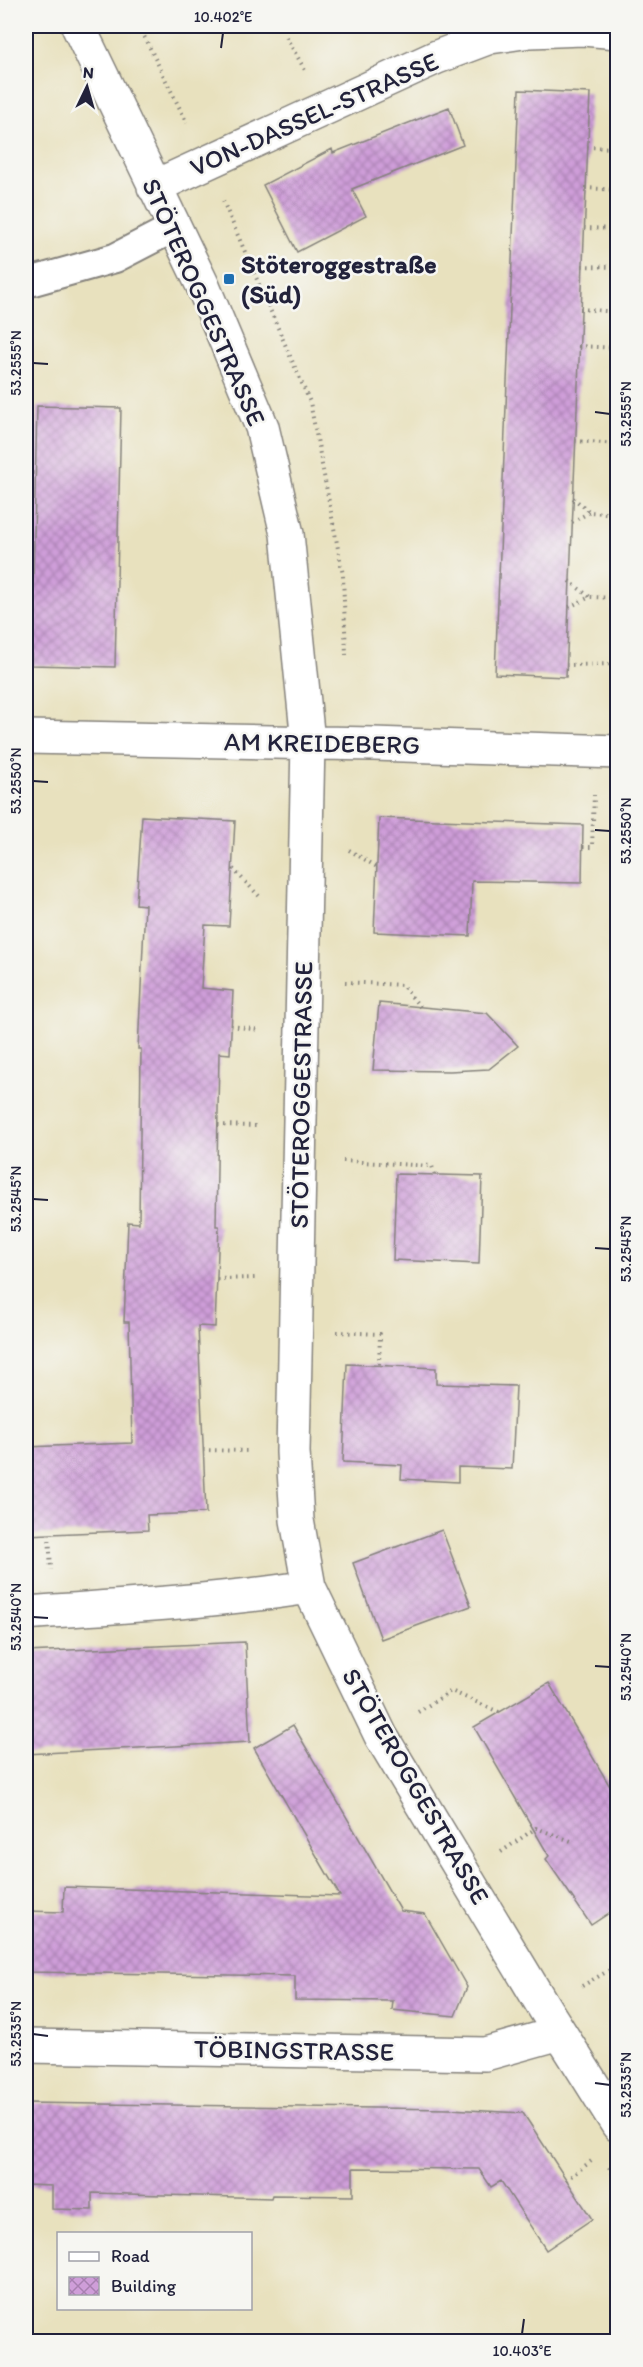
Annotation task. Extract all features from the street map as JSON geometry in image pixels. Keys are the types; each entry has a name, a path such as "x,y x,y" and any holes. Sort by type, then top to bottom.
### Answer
{"street":[{"name":"STÖTEROGGESTRASSE","path":"78,26 173,228 202,284 262,427 287,534 308,742 293,1452 297,1520 309,1587 381,1736 618,2125"},
{"name":"VON-DASSEL-STRASSE","path":"154,187 437,57 490,37 530,31 583,29 618,32"},
{"name":"AM KREIDEBERG","path":"26,737 308,742 607,752"},
{"path":"26,1613 203,1601 257,1596 309,1587"},
{"name":"TÖBINGSTRASSE","path":"26,2046 485,2054 560,2033"}],"lane":[{"path":"26,283 115,258 173,228"}],"path":[{"path":"587,147 618,148"},
{"path":"585,188 618,190"},
{"path":"584,228 618,230"},
{"path":"582,266 618,267"},
{"path":"580,309 618,312"},
{"path":"579,346 618,348"},
{"path":"575,441 618,444"},
{"path":"26,472 36,473"},
{"path":"573,498 591,512"},
{"path":"572,522 591,512 618,514"},
{"path":"570,580 590,597"},
{"path":"569,607 590,597 618,598"},
{"path":"26,598 33,598"},
{"path":"566,665 618,664"},
{"path":"583,847 592,847 607,752"},
{"path":"303,981 402,984 420,1007"},
{"path":"300,1158 432,1166 435,1175"},
{"path":"295,1330 380,1334 379,1365"},
{"path":"381,1736 451,1691 499,1712"},
{"path":"466,1876 536,1828 572,1841"},
{"path":"606,2163 618,2182"}],"building":[{"path":"519,90 590,93 566,677 495,674"},
{"path":"449,107 463,145 352,189 366,216 297,252 263,185 332,149 333,153"},
{"path":"37,406 121,408 115,667 31,665"},
{"path":"142,816 235,821 229,926 205,925 201,988 233,991 230,1054 219,1053 216,1226 219,1226 215,1327 198,1326 206,1513 147,1515 148,1530 26,1535 26,1447 132,1443 129,1322 124,1322 128,1222 139,1223 141,1049 138,1049 145,905 136,904"},
{"path":"379,818 583,825 582,883 472,881 470,936 374,932"},
{"path":"379,1003 487,1013 518,1046 489,1069 373,1070"},
{"path":"396,1174 482,1176 479,1264 393,1260"},
{"path":"347,1364 436,1368 436,1384 516,1386 512,1469 458,1467 458,1482 401,1479 402,1465 343,1462"},
{"path":"442,1530 471,1606 381,1639 353,1563"},
{"path":"245,1642 250,1742 26,1754 26,1652"},
{"path":"549,1683 618,1800 618,1907 591,1925 546,1859 549,1856 474,1727"},
{"path":"293,1725 401,1911 425,1914 467,1987 455,2016 392,2010 393,2001 295,2000 295,1976 26,1972 26,1911 63,1912 64,1887 340,1896 254,1748"},
{"path":"26,2103 450,2109 523,2113 592,2219 546,2250 501,2181 491,2187 479,2169 353,2168 353,2196 272,2195 271,2198 92,2193 92,2210 52,2209 52,2186 26,2185"}],"place":[{"name":"Stöteroggestraße (Süd)","path":"229,279"}]}
